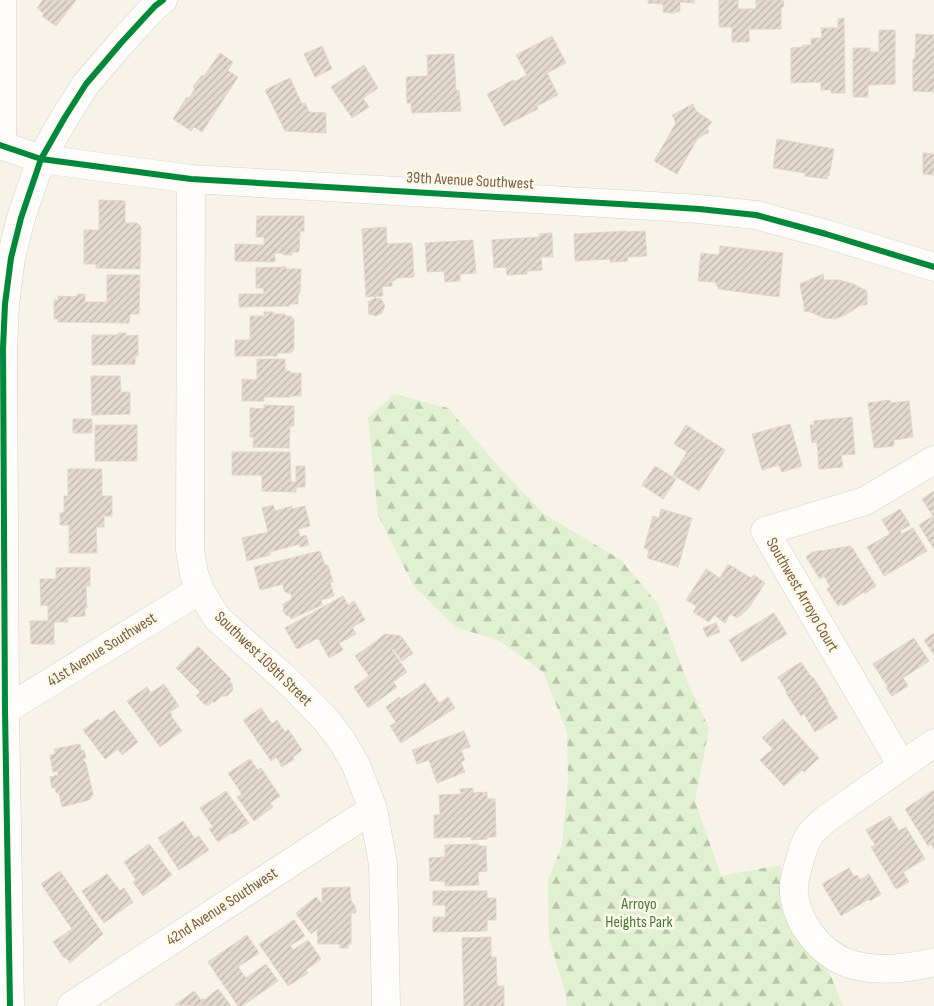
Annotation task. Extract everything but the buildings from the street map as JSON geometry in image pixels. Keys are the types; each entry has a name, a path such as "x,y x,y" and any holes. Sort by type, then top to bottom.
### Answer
{"street":[{"path":"1,145 2,0"},
{"path":"10,1006 5,710 3,348 5,304 12,258 21,218 41,159 86,84 120,43 163,0"},
{"name":"39th Avenue Southwest","path":"1,145 41,159 191,179 653,206 756,215 934,267"},
{"name":"Southwest 109th Street","path":"191,179 190,550 194,574 200,590 217,618 292,684 327,721 342,741 356,766 372,809 383,864 386,1006"},
{"name":"Southwest Arroyo Court","path":"902,766 766,531 865,501 934,460"},
{"name":"41st Avenue Southwest","path":"5,710 200,590"},
{"path":"934,743 826,819 812,832 803,848 796,874 794,892 797,910 812,938 829,952 846,962 886,969 913,968 934,962"},
{"name":"42nd Avenue Southwest","path":"71,1006 372,809"}],"green space":[{"name":"Arroyo Heights Park","path":"394,394 448,408 500,468 544,514 621,560 658,604 689,686 709,728 695,801 721,876 780,865 787,910 830,974 843,1006 567,1006 566,996 549,938 548,879 562,846 568,779 567,732 543,672 498,640 455,627 413,585 378,515 368,418"}],"cycle path":[{"path":"10,1006 5,710 3,348 5,304 11,258 21,218 41,159 65,117 86,84 121,43 155,6 163,0"},
{"path":"0,145 41,159 191,179 653,206 756,215 934,267"}]}
